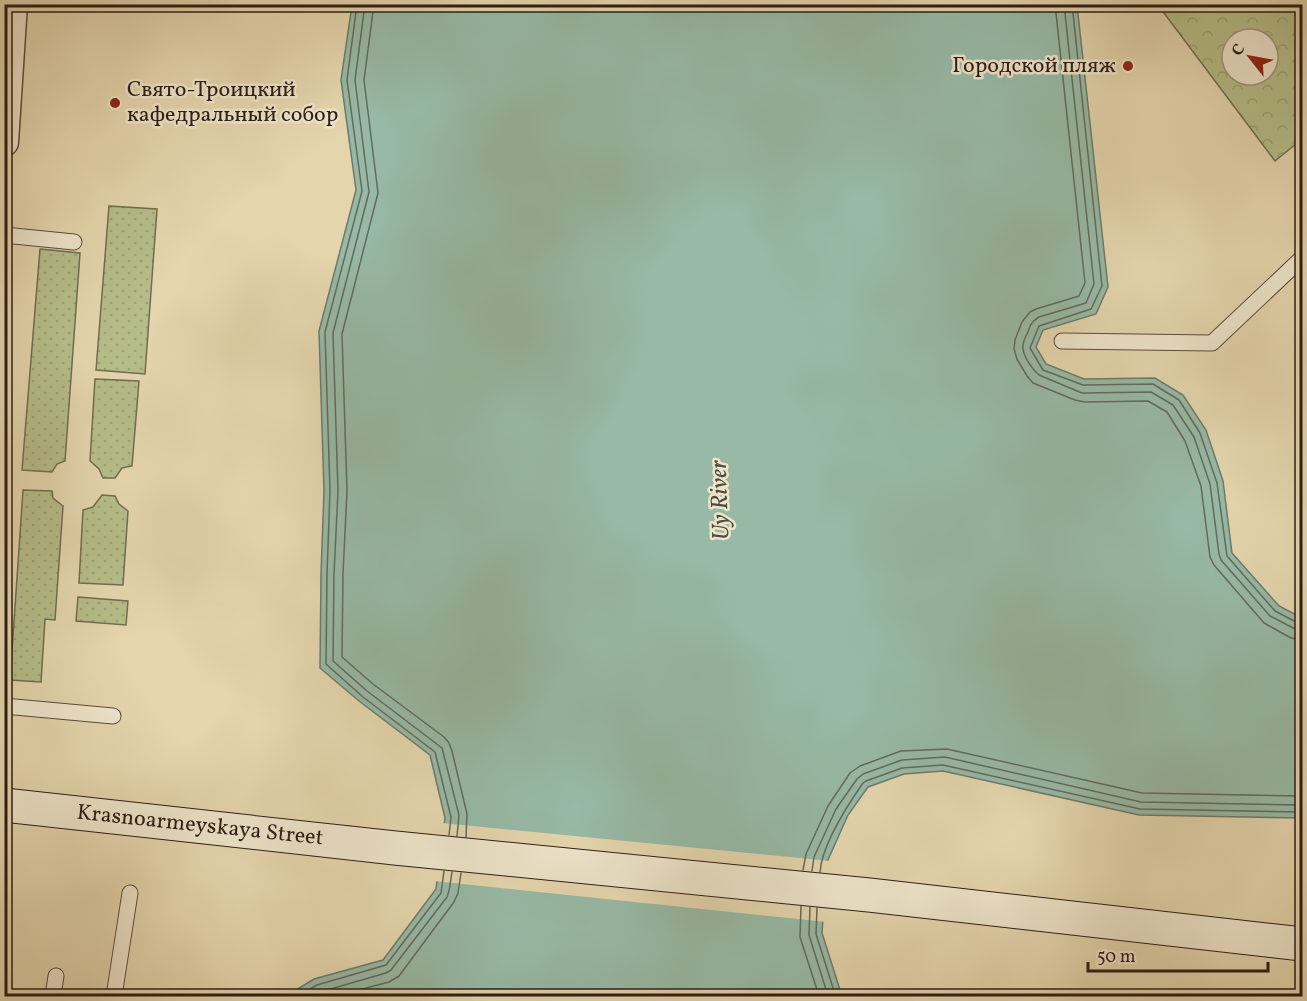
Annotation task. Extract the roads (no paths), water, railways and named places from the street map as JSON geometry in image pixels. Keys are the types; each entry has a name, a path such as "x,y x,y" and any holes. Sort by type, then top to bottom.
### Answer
{"street":[{"path":"4,142 14,4"},
{"name":"Krasnoarmeyskaya Street","path":"4,805 395,848 869,895 1302,944"}],"lane":[{"path":"4,235 74,242"},
{"path":"1062,341 1212,343 1302,258"},
{"path":"4,705 113,716"},
{"path":"114,996 130,893"},
{"path":"53,996 56,976"}],"water":[{"name":"Uy River","path":"352,5 1077,5 1108,287 1096,314 1043,330 1036,347 1046,364 1084,379 1155,378 1183,395 1206,430 1223,481 1232,553 1279,606 1302,618 1302,818 1139,815 943,771 904,774 868,787 848,815 827,862 822,933 840,990 848,996 286,996 314,979 383,960 436,889 445,818 430,755 320,668 324,491 319,331 356,190 341,80"}],"place":[{"name":"Городской пляж","path":"1128,66"},
{"name":"Свято-Троицкий кафедральный собор","path":"115,103"}]}
